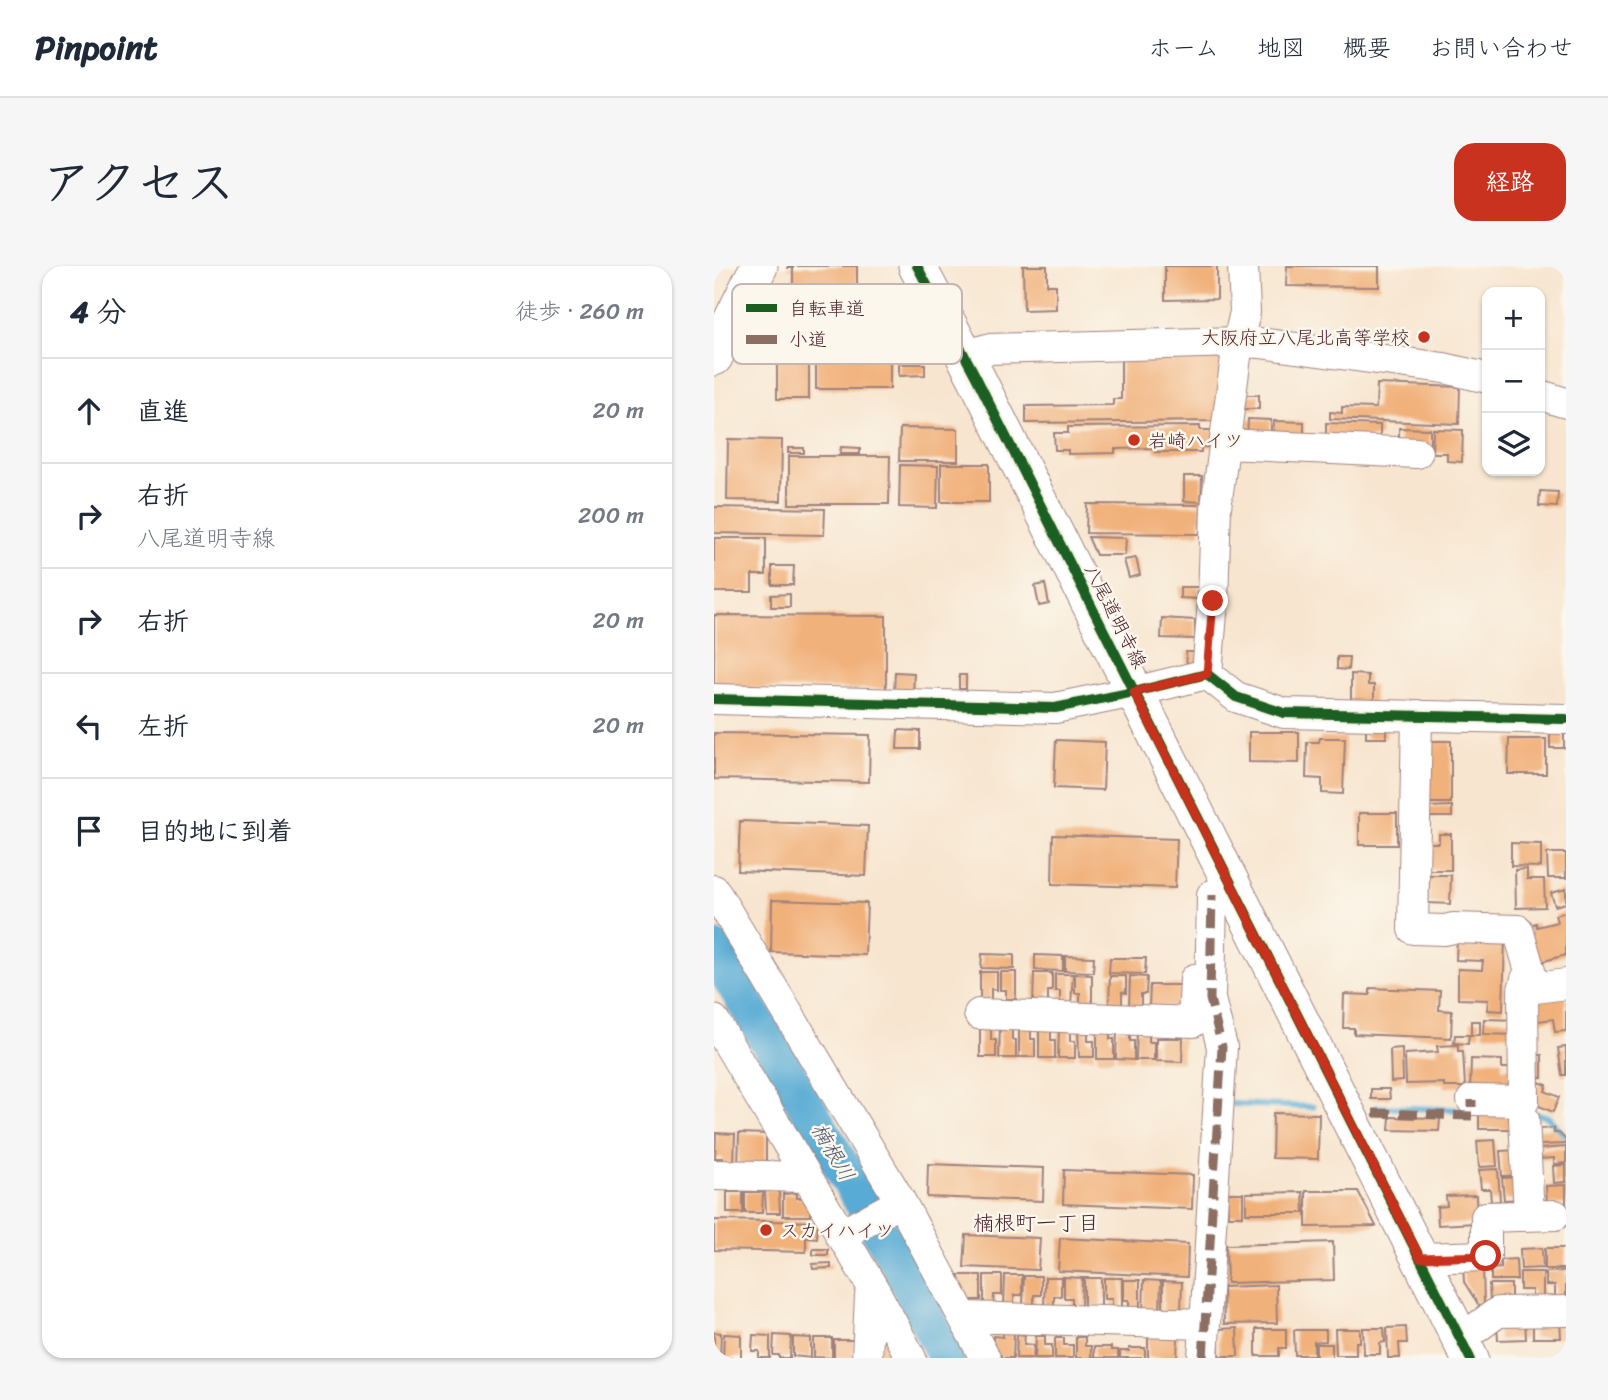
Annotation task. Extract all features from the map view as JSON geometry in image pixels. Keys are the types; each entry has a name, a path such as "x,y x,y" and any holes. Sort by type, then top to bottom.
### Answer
{"main road":[{"path":"750,284 759,266"},
{"name":"八尾道明寺線","path":"917,266 927,284"},
{"path":"714,357 732,321"},
{"name":"八尾道明寺線","path":"962,350 1134,692 1217,880 1466,1349"}],"street":[{"path":"1207,674 1216,507 1238,342 1245,312 1243,266"},
{"path":"965,356 987,349 1238,342 1444,368 1482,377"},
{"path":"1545,397 1566,403"},
{"path":"1224,444 1417,453"},
{"path":"714,699 1055,708 1207,674"},
{"path":"1207,674 1236,696 1284,713 1566,719"},
{"path":"1417,715 1413,929 1518,930 1535,988 1566,984"},
{"path":"979,1014 1193,1022 1200,888 1217,880 1210,999 1222,1047 1203,1358"},
{"path":"714,890 901,1202 985,1358"},
{"path":"1472,1100 1524,1101 1523,990 1526,979 1531,975"},
{"path":"714,1020 876,1293 911,1358"},
{"path":"1420,1258 1486,1256 1486,1217 1542,1215 1524,1119"},
{"path":"714,1175 806,1177"},
{"path":"840,1235 901,1202"},
{"path":"867,1358 870,1296 876,1293"},
{"path":"1466,1349 1498,1312 1566,1311"},
{"path":"964,1317 1205,1324"}],"building":[{"path":"857,266 857,284 793,284 793,268 788,268"},
{"path":"1023,266 1047,266 1047,285 1056,285 1056,309 1024,310"},
{"path":"1165,266 1217,266 1217,299 1165,300"},
{"path":"1287,266 1379,266 1379,287 1286,286"},
{"path":"1121,354 1216,354 1225,364 1221,421 1026,423 1026,406 1113,405 1113,399 1121,399"},
{"path":"777,364 809,364 809,399 777,399"},
{"path":"816,364 890,364 890,389 816,389"},
{"path":"899,364 925,364 925,375 899,376"},
{"path":"1377,384 1460,387 1459,424 1330,419 1330,412 1342,413 1342,407 1376,408"},
{"path":"1243,395 1259,395 1259,409 1243,409"},
{"path":"1248,419 1271,420 1271,441 1247,440"},
{"path":"1274,421 1304,422 1304,435 1273,441"},
{"path":"1326,423 1380,425 1380,437 1326,443"},
{"name":"岩崎ハイツ","path":"1200,426 1200,430 1215,430 1215,447 1201,447 1201,452 1155,452 1155,448 1115,449 1115,453 1068,454 1068,450 1055,450 1054,433 1068,433 1068,427"},
{"path":"900,428 958,429 958,461 899,461"},
{"path":"1399,428 1430,429 1430,450 1399,443"},
{"path":"1433,429 1463,430 1462,462 1447,461 1447,453 1432,453"},
{"path":"728,439 782,440 781,501 727,500"},
{"path":"841,447 860,448 860,454 840,454"},
{"path":"788,448 804,448 804,453 788,453"},
{"path":"789,456 890,456 889,504 789,504"},
{"path":"941,464 989,464 989,502 941,502"},
{"path":"900,465 938,466 937,508 899,507"},
{"path":"1184,476 1202,476 1201,502 1184,501"},
{"path":"1540,491 1558,492 1557,507 1539,506"},
{"path":"1087,504 1201,505 1200,534 1086,533"},
{"path":"714,507 825,509 824,535 714,533"},
{"path":"1088,537 1126,538 1125,555 1096,555"},
{"path":"714,538 766,538 766,575 752,575 752,592 714,592"},
{"path":"1136,558 1140,575 1129,578 1124,560"},
{"path":"772,566 794,566 793,585 772,585"},
{"path":"1045,584 1049,604 1039,606 1035,586"},
{"path":"1180,587 1199,587 1198,599 1180,598"},
{"path":"790,594 790,607 771,607 771,595"},
{"path":"714,615 886,616 886,689 714,688"},
{"path":"1162,618 1195,620 1195,639 1161,638"},
{"path":"1186,652 1199,652 1199,666 1187,667"},
{"path":"1337,657 1349,657 1348,670 1337,669"},
{"path":"895,672 914,673 913,694 894,693"},
{"path":"1351,674 1368,675 1368,685 1374,685 1374,708 1351,708"},
{"path":"959,675 966,675 966,689 959,689"},
{"path":"1366,719 1386,719 1386,738 1366,738"},
{"path":"1550,724 1564,724 1564,748 1550,748"},
{"path":"898,730 920,731 920,749 897,749"},
{"path":"1249,732 1299,732 1299,763 1249,762"},
{"path":"714,733 870,735 869,782 714,779"},
{"path":"1320,738 1345,738 1343,794 1322,793 1322,779 1306,778 1307,742 1319,742"},
{"path":"1509,739 1546,739 1546,774 1508,774"},
{"path":"1056,740 1105,742 1103,790 1054,788"},
{"path":"1422,741 1451,741 1451,803 1422,803"},
{"path":"1452,806 1452,817 1428,817 1427,807"},
{"path":"1359,813 1397,813 1397,845 1359,845"},
{"path":"740,821 868,826 866,876 738,871"},
{"path":"1439,834 1451,834 1451,870 1429,870 1429,843 1439,843"},
{"path":"1053,835 1177,839 1175,888 1052,884"},
{"path":"1511,843 1541,844 1541,867 1511,866"},
{"path":"1547,853 1566,853 1566,878 1548,878"},
{"path":"1527,869 1527,879 1544,879 1545,907 1516,908 1515,870"},
{"path":"1429,875 1451,875 1450,904 1428,903"},
{"path":"1566,889 1566,903 1555,906 1551,893"},
{"path":"772,900 867,903 865,955 771,952"},
{"path":"1566,912 1566,955 1537,963 1527,926 1536,923 1537,927 1557,922 1555,915"},
{"path":"1457,937 1505,938 1503,1011 1487,1010 1488,1000 1458,999 1458,969 1482,970 1483,961 1456,960"},
{"path":"982,954 1014,955 1014,969 981,968"},
{"path":"1035,955 1063,956 1063,971 1035,970"},
{"path":"1065,956 1094,957 1093,972 1065,971"},
{"path":"1110,958 1146,958 1145,974 1109,973"},
{"path":"980,972 997,972 997,990 991,989 991,1000 980,1000"},
{"path":"1000,972 1016,972 1016,999 1006,999 1006,990 1000,990"},
{"path":"1034,973 1052,973 1052,991 1048,991 1048,1004 1033,1004"},
{"path":"1055,974 1073,974 1071,1005 1060,1004 1060,991 1055,991"},
{"path":"1075,974 1092,975 1092,1003 1080,1003 1080,993 1075,993"},
{"path":"1110,976 1126,976 1126,993 1122,992 1122,1005 1109,1004"},
{"path":"1130,976 1147,977 1146,994 1141,994 1141,1008 1129,1008"},
{"path":"1150,985 1181,985 1181,1007 1149,1006"},
{"path":"1370,988 1440,991 1439,1010 1452,1011 1451,1038 1354,1034 1354,1028 1343,1028 1344,994 1370,995"},
{"path":"1566,990 1566,1031 1555,1032 1553,1019 1531,1022 1527,996"},
{"path":"1484,1019 1519,1020 1519,1035 1483,1034"},
{"path":"1471,1021 1480,1021 1480,1035 1471,1035"},
{"path":"1000,1026 1012,1026 1012,1040 1016,1040 1016,1058 999,1058"},
{"path":"980,1027 991,1027 991,1040 996,1040 996,1057 980,1057"},
{"path":"1019,1027 1031,1027 1031,1039 1035,1039 1035,1057 1019,1057"},
{"path":"1059,1027 1070,1027 1070,1041 1075,1041 1075,1058 1058,1058"},
{"path":"1097,1027 1110,1027 1110,1039 1114,1039 1114,1059 1097,1059"},
{"path":"1039,1028 1051,1028 1051,1040 1055,1040 1055,1058 1039,1058"},
{"path":"1078,1029 1088,1029 1088,1041 1094,1041 1094,1057 1079,1057"},
{"path":"1117,1029 1130,1029 1130,1041 1134,1041 1134,1060 1116,1059"},
{"path":"1137,1030 1149,1030 1149,1042 1154,1042 1154,1060 1136,1060"},
{"path":"1455,1035 1469,1035 1468,1044 1454,1043"},
{"path":"1156,1038 1183,1038 1182,1062 1156,1061"},
{"path":"1458,1045 1458,1051 1463,1051 1465,1087 1444,1087 1444,1083 1406,1084 1405,1054 1438,1052 1437,1046"},
{"path":"1566,1047 1566,1075 1562,1075 1558,1048"},
{"path":"1402,1048 1403,1081 1391,1082 1390,1049"},
{"path":"1533,1055 1542,1055 1542,1078 1533,1078"},
{"path":"1471,1059 1502,1060 1502,1068 1520,1068 1519,1095 1470,1094"},
{"path":"1539,1082 1547,1085 1545,1091 1559,1097 1553,1112 1530,1102"},
{"path":"1371,1089 1389,1089 1390,1099 1371,1099"},
{"path":"1273,1113 1319,1114 1318,1159 1272,1158"},
{"path":"1479,1115 1510,1115 1510,1129 1479,1129"},
{"path":"1390,1117 1440,1118 1439,1131 1389,1130"},
{"path":"1554,1128 1554,1133 1559,1133 1566,1140 1566,1144 1539,1145 1538,1129"},
{"path":"716,1133 735,1134 734,1164 723,1164 723,1158 715,1158"},
{"path":"739,1133 766,1134 766,1167 738,1166"},
{"path":"1495,1140 1497,1166 1479,1167 1477,1141"},
{"path":"1566,1147 1566,1163 1554,1164 1554,1158 1539,1159 1539,1149"},
{"path":"1520,1150 1522,1175 1502,1176 1500,1151"},
{"path":"928,1164 1044,1168 1043,1201 927,1197"},
{"path":"1566,1165 1566,1182 1554,1183 1553,1166"},
{"path":"1498,1169 1500,1201 1491,1202 1490,1189 1481,1189 1479,1170"},
{"path":"1064,1170 1193,1175 1192,1209 1063,1204"},
{"path":"1522,1177 1523,1199 1504,1200 1502,1178"},
{"path":"1566,1185 1566,1204 1547,1205 1546,1186"},
{"path":"765,1190 779,1190 780,1213 766,1213"},
{"path":"1306,1191 1358,1191 1376,1226 1306,1227"},
{"path":"727,1192 743,1192 743,1213 727,1213"},
{"path":"745,1192 763,1192 762,1213 745,1213"},
{"path":"1303,1192 1304,1213 1246,1213 1246,1193"},
{"path":"797,1193 797,1198 810,1198 810,1216 783,1216 783,1194"},
{"path":"1227,1193 1243,1193 1243,1216 1228,1216"},
{"path":"1476,1195 1477,1223 1438,1225 1437,1207 1447,1206 1446,1196"},
{"name":"スカイハイツ","path":"714,1220 818,1222 817,1238 806,1237 806,1252 714,1250"},
{"path":"966,1235 1040,1238 1038,1270 964,1267"},
{"path":"1060,1238 1188,1244 1187,1277 1058,1271"},
{"path":"1333,1242 1334,1280 1227,1283 1226,1245"},
{"path":"1542,1248 1543,1268 1521,1269 1520,1249"},
{"path":"1545,1248 1566,1248 1565,1269 1545,1269"},
{"path":"813,1249 828,1249 828,1255 813,1255"},
{"path":"1516,1259 1517,1280 1491,1280 1491,1269 1501,1268 1501,1260"},
{"path":"831,1263 831,1268 813,1269 812,1264"},
{"path":"1463,1266 1483,1266 1484,1306 1479,1306 1464,1282"},
{"path":"1566,1271 1566,1298 1555,1298 1555,1285 1546,1285 1546,1272"},
{"path":"1520,1272 1543,1272 1543,1299 1532,1299 1532,1290 1520,1290"},
{"path":"959,1275 981,1275 981,1300 969,1300 959,1285"},
{"path":"984,1275 1002,1275 1002,1295 994,1295 993,1306 984,1306"},
{"path":"1005,1275 1022,1275 1022,1295 1014,1295 1014,1307 1004,1307"},
{"path":"1024,1276 1041,1276 1041,1295 1034,1295 1034,1306 1023,1306"},
{"path":"1045,1277 1061,1277 1061,1296 1054,1296 1054,1308 1044,1307"},
{"path":"1064,1277 1082,1278 1081,1308 1072,1308 1072,1298 1064,1298"},
{"path":"1084,1278 1101,1278 1101,1306 1084,1306"},
{"path":"1104,1278 1122,1278 1122,1309 1112,1309 1112,1299 1104,1299"},
{"path":"1124,1280 1140,1280 1140,1312 1129,1312 1129,1300 1124,1300"},
{"path":"1144,1280 1161,1281 1160,1313 1143,1313"},
{"path":"1163,1281 1182,1282 1181,1313 1163,1313"},
{"path":"1489,1284 1511,1284 1511,1303 1490,1303"},
{"path":"1276,1285 1277,1323 1224,1324 1223,1287"},
{"path":"1560,1319 1561,1338 1533,1338 1533,1325"},
{"path":"1525,1320 1526,1339 1498,1340 1497,1327"},
{"path":"1406,1327 1407,1343 1399,1343 1400,1358 1388,1358 1387,1328"},
{"path":"1237,1328 1238,1356 1219,1356 1218,1329"},
{"path":"1363,1328 1384,1328 1385,1342 1380,1343 1380,1354 1364,1354"},
{"path":"1256,1329 1286,1329 1286,1348 1279,1348 1279,1356 1256,1356"},
{"path":"1335,1329 1360,1329 1356,1355 1336,1355"},
{"path":"1294,1330 1326,1330 1326,1341 1314,1342 1314,1355 1295,1355"},
{"path":"714,1332 721,1333 720,1358 714,1358"},
{"path":"1003,1332 1014,1333 1013,1358 1001,1358 993,1349 993,1336 1003,1337"},
{"path":"724,1334 741,1335 741,1358 723,1358"},
{"path":"1017,1334 1025,1335 1024,1344 1034,1345 1033,1358 1016,1358"},
{"path":"753,1335 770,1336 770,1358 759,1358 759,1351 752,1351"},
{"path":"774,1335 791,1336 790,1358 773,1355"},
{"path":"1148,1335 1178,1336 1177,1358 1148,1358"},
{"path":"886,1336 896,1358 877,1358 876,1337"},
{"path":"1036,1336 1045,1336 1045,1345 1052,1345 1052,1358 1035,1358"},
{"path":"793,1337 811,1338 811,1358 793,1356"},
{"path":"1076,1337 1085,1337 1085,1346 1091,1346 1091,1358 1076,1358"},
{"path":"814,1338 832,1338 832,1358 814,1357"},
{"path":"1055,1338 1064,1338 1064,1345 1073,1345 1073,1358 1055,1358"},
{"path":"834,1340 854,1340 854,1358 834,1358"},
{"path":"1316,1344 1332,1344 1332,1358 1316,1358"},
{"path":"1094,1347 1111,1347 1111,1350 1118,1350 1118,1358 1094,1358"},
{"path":"1129,1348 1145,1348 1145,1358 1120,1358 1120,1351 1129,1351"}],"waterway":[{"name":"楠根川","path":"714,949 895,1257 947,1358"},
{"path":"1232,1104 1313,1107"},
{"path":"1377,1107 1470,1110"},
{"path":"1529,1112 1548,1117 1566,1138"}],"marked path":[{"path":"1203,1358 1222,1047 1210,999 1212,895"},
{"path":"1373,1113 1472,1116 1472,1100"}],"cycle path":[{"path":"917,266 927,284"},
{"path":"962,351 1470,1358"},
{"path":"714,699 1055,708 1207,674 1236,697 1284,713 1566,719"}],"place":[{"name":"大阪府立八尾北高等学校","path":"1424,337"},
{"name":"岩崎ハイツ","path":"1134,440"},
{"name":"スカイハイツ","path":"766,1230"}],"district":[{"name":"楠根町一丁目","path":"1036,1223"}],"route":[{"path":"1213,601 1207,674 1134,692 1420,1258 1486,1256"}]}
